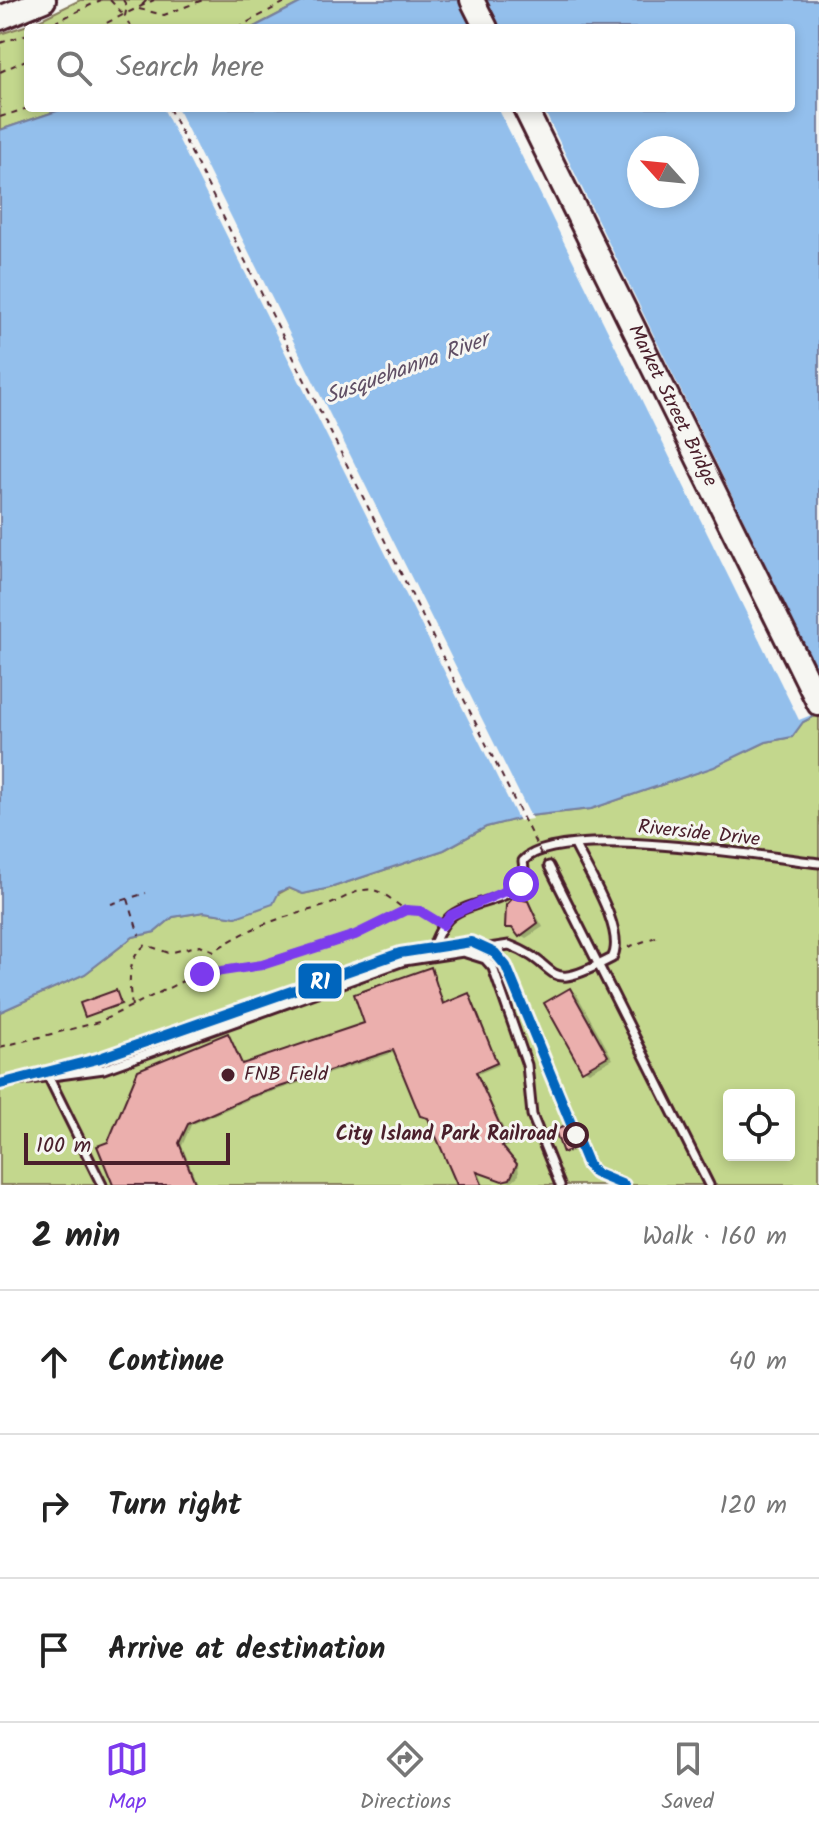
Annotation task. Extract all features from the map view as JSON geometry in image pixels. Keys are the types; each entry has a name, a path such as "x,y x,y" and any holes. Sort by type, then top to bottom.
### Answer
{"main road":[{"path":"0,18 44,0"},
{"path":"472,0 484,24"},
{"name":"Market Street Bridge","path":"527,112 819,704"}],"lane":[{"name":"Riverside Drive","path":"443,925 451,915 517,888 525,877 523,861 529,854 547,846 576,847 615,841 819,863"},
{"path":"1,1083 104,1069 404,961 509,945 523,950 545,970 568,978 599,965 615,952 617,941 605,907 576,847"},
{"path":"547,864 709,1185"},
{"path":"428,957 443,925"},
{"path":"459,951 485,959 493,968 527,1065 532,1115 560,1185"},
{"path":"49,1078 102,1185"}],"path":[{"path":"52,24 101,0"},
{"path":"110,0 129,24"},
{"path":"123,0 127,6 125,16"},
{"path":"139,9 147,0"},
{"path":"106,24 154,0"},
{"path":"139,9 164,15 203,0"},
{"path":"244,24 289,0"},
{"path":"0,43 24,35"},
{"path":"0,72 24,61"},
{"path":"0,117 24,109"},
{"path":"171,112 547,864"},
{"path":"132,1007 132,963 139,949 146,945 169,953 200,945 214,951 262,924 303,909 326,906 367,890 376,891 406,910 420,911 443,925"},
{"path":"111,904 146,893"},
{"path":"128,899 139,935"},
{"path":"0,1047 99,1022 189,978 262,965 355,935 406,910"},
{"path":"615,952 656,937"}],"green space":[{"path":"80,0 306,0 260,24 31,24"},
{"path":"24,26 24,112 54,112 0,130 0,34"},
{"path":"819,714 819,1185 0,1185 0,1012 85,974 133,937 155,932 173,917 204,912 236,917 289,888 303,894 330,888 444,850 486,827 529,816 591,809 713,767 766,742 792,737 803,722"}],"water":[{"name":"Susquehanna River","path":"306,0 819,0 819,714 803,722 792,737 766,742 714,767 591,809 529,816 486,827 444,850 330,888 303,894 289,888 279,892 273,904 236,917 204,912 173,917 155,932 133,937 85,974 0,1012 0,130 54,112 795,112 795,24 260,24"}],"pier":[{"path":"165,112 179,112 532,819 519,821"},
{"path":"500,112 545,112 819,674 819,712 799,720"}],"building":[{"path":"513,898 528,901 538,923 519,937 512,928 505,928 506,905"},
{"name":"FNB Field","path":"431,967 443,1004 469,993 497,1063 476,1072 508,1143 502,1146 517,1164 510,1179 502,1181 477,1172 482,1185 457,1185 428,1118 420,1116 393,1050 249,1097 188,1124 179,1143 196,1185 113,1185 97,1146 108,1142 138,1070 228,1033 242,1064 364,1023 354,994"},
{"path":"570,988 608,1056 582,1071 544,1003"},
{"path":"116,990 121,1004 85,1017 80,1003"},
{"name":"City Island Park Railroad","path":"573,1123 581,1145 563,1153 555,1130"}],"transit line":[{"name":"R1","path":"0,1084 97,1059 400,953 471,942 495,953 506,966 588,1165 595,1173 624,1185"}],"place":[{"name":"FNB Field","path":"228,1075"},
{"name":"City Island Park Railroad","path":"576,1135"}],"route":[{"path":"202,974 262,965 355,935 406,910 420,911 443,925 451,915 521,884"}]}
